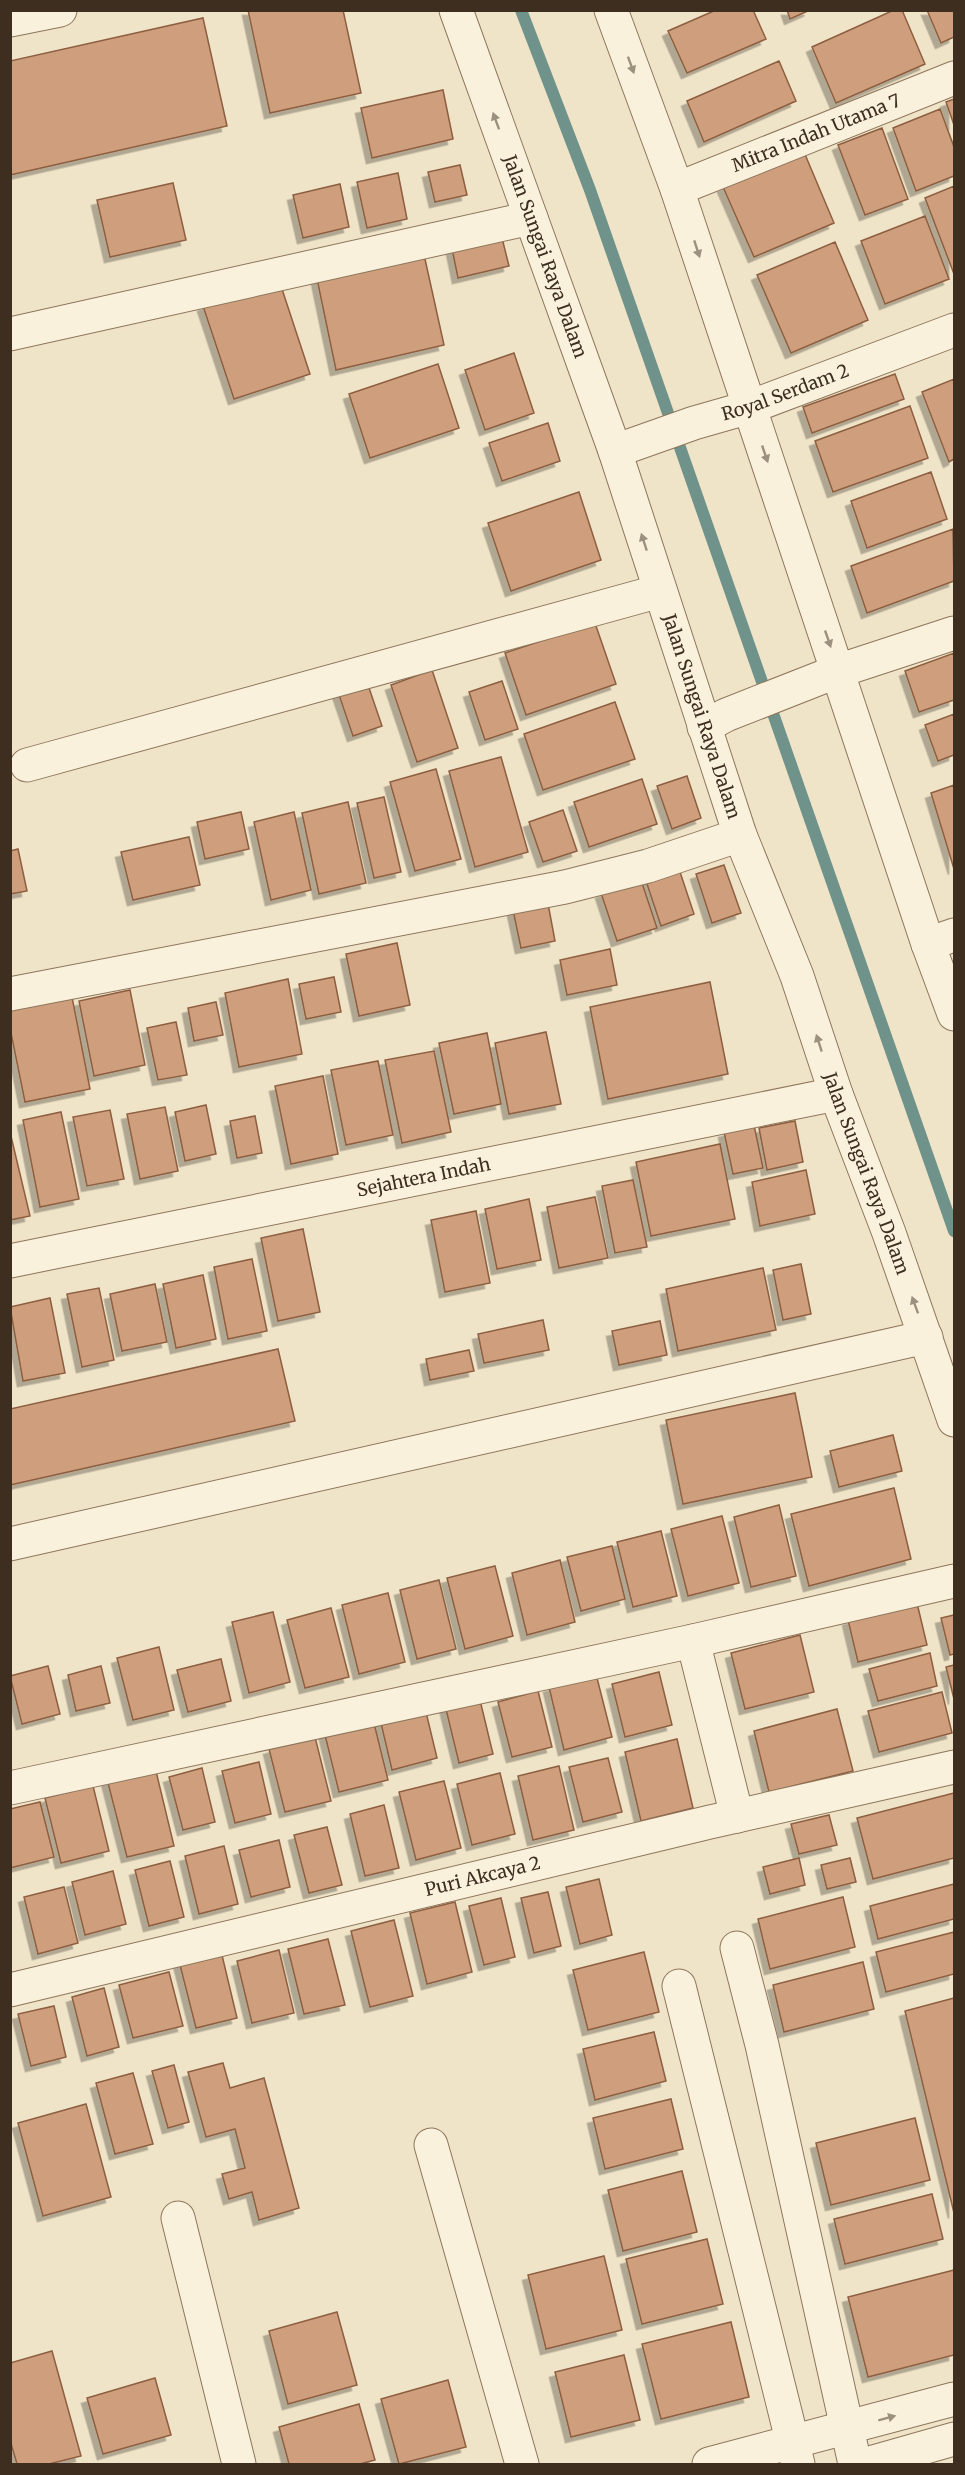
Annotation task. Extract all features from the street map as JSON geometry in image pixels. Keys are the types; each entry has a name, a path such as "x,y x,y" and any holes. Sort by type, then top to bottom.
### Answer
{"street":[{"path":"10,20 60,10"},
{"name":"Jalan Sungai Raya Dalam","path":"456,10 531,218 629,446 660,591 715,721 740,836 797,976 836,1094 926,1337 954,1420"},
{"path":"611,10 677,189 838,671 941,939 954,1014"},
{"name":"Mitra Indah Utama 7","path":"677,189 954,78"},
{"path":"10,334 531,218"},
{"name":"Royal Serdam 2","path":"629,446 694,423 750,407 954,330"},
{"path":"27,765 660,591"},
{"path":"715,721 838,671 954,633"},
{"path":"10,994 565,887 648,866 740,836"},
{"name":"Sejahtera Indah","path":"10,1261 836,1094"},
{"path":"10,1544 926,1337"},
{"path":"10,1788 693,1641 954,1581"},
{"path":"693,1641 736,1816"},
{"name":"Puri Akcaya 2","path":"10,1990 736,1816 954,1767"},
{"path":"737,1948 762,2045 855,2464"},
{"path":"679,1986 795,2454"},
{"path":"431,2145 522,2464"},
{"path":"178,2218 239,2464"},
{"path":"709,2464 795,2454 847,2429 954,2399"},
{"path":"866,2464 954,2439"}],"building":[{"path":"248,10 343,10 361,93 270,113"},
{"path":"716,10 753,10 766,39 687,73 668,31"},
{"path":"787,10 810,10 790,19"},
{"path":"894,10 902,10 925,64 836,103 812,47"},
{"path":"927,10 954,10 954,37 941,43"},
{"path":"203,18 227,126 10,175 10,61"},
{"path":"779,61 796,101 704,142 687,101"},
{"path":"443,90 453,139 372,158 361,108"},
{"path":"954,99 954,125 946,102"},
{"path":"940,109 954,147 954,176 916,191 893,128"},
{"path":"882,128 908,199 865,215 838,145"},
{"path":"804,152 834,223 754,257 723,187"},
{"path":"460,165 467,195 435,202 428,172"},
{"path":"398,173 407,219 367,228 357,182"},
{"path":"173,183 186,240 110,257 97,200"},
{"path":"340,184 349,227 303,238 293,195"},
{"path":"954,186 954,274 925,198"},
{"path":"925,216 949,279 885,304 861,241"},
{"path":"502,238 509,266 458,278 452,249"},
{"path":"835,242 868,320 791,353 757,275"},
{"path":"423,250 444,345 336,370 316,274"},
{"path":"279,280 310,374 234,399 203,306"},
{"path":"514,353 534,413 485,430 465,370"},
{"path":"438,364 459,428 370,458 349,394"},
{"path":"895,374 904,399 812,433 803,407"},
{"path":"954,379 954,459 949,462 922,392"},
{"path":"910,406 928,458 833,492 815,441"},
{"path":"548,423 560,461 502,481 489,443"},
{"path":"931,472 947,519 867,548 851,501"},
{"path":"579,492 601,560 511,591 488,523"},
{"path":"953,529 954,581 867,613 851,566"},
{"path":"595,623 616,684 526,715 505,653"},
{"path":"954,653 954,700 919,712 905,671"},
{"path":"432,670 458,748 417,762 391,685"},
{"path":"502,681 518,729 485,740 469,692"},
{"path":"367,682 382,726 353,736 338,692"},
{"path":"615,702 635,759 543,790 524,734"},
{"path":"954,714 954,755 938,761 925,725"},
{"path":"501,757 528,852 475,867 449,771"},
{"path":"436,769 461,859 415,871 390,782"},
{"path":"687,776 701,818 672,829 657,786"},
{"path":"642,779 657,824 589,847 574,802"},
{"path":"954,785 954,869 931,793"},
{"path":"384,797 401,872 374,878 357,803"},
{"path":"348,802 366,883 319,894 302,813"},
{"path":"563,810 577,851 543,862 529,822"},
{"path":"241,812 249,849 205,859 197,822"},
{"path":"294,812 311,890 271,900 254,822"},
{"path":"189,837 200,885 133,900 121,852"},
{"path":"18,849 27,891 10,894 10,851"},
{"path":"677,863 694,914 661,926 644,875"},
{"path":"724,865 741,913 712,923 696,874"},
{"path":"641,880 657,928 617,941 601,893"},
{"path":"546,893 555,941 521,948 511,901"},
{"path":"397,943 410,1005 359,1016 346,954"},
{"path":"610,949 617,985 567,995 560,960"},
{"path":"334,977 341,1012 306,1019 299,984"},
{"path":"288,979 302,1054 239,1067 225,993"},
{"path":"710,982 728,1074 608,1099 590,1007"},
{"path":"130,990 145,1065 94,1076 79,1001"},
{"path":"71,992 90,1089 25,1102 10,1028 10,1004"},
{"path":"216,1002 223,1035 194,1041 188,1008"},
{"path":"176,1022 187,1075 158,1080 147,1028"},
{"path":"546,1032 561,1104 509,1114 495,1043"},
{"path":"487,1033 501,1104 454,1114 439,1043"},
{"path":"434,1051 451,1132 402,1143 385,1060"},
{"path":"378,1061 393,1135 346,1145 331,1070"},
{"path":"323,1076 338,1154 291,1164 275,1086"},
{"path":"206,1105 216,1154 185,1161 175,1112"},
{"path":"165,1107 178,1171 140,1179 127,1114"},
{"path":"110,1110 124,1179 87,1186 73,1117"},
{"path":"61,1112 79,1199 40,1207 23,1120"},
{"path":"255,1116 262,1153 237,1158 230,1121"},
{"path":"795,1121 803,1162 767,1170 759,1128"},
{"path":"754,1125 763,1168 733,1174 724,1132"},
{"path":"10,1132 30,1216 10,1220"},
{"path":"720,1144 735,1219 651,1236 636,1162"},
{"path":"806,1170 815,1214 760,1226 752,1182"},
{"path":"633,1180 647,1247 615,1253 602,1186"},
{"path":"595,1197 608,1258 559,1268 547,1207"},
{"path":"529,1199 541,1260 497,1269 485,1209"},
{"path":"476,1211 490,1283 445,1292 431,1220"},
{"path":"303,1229 320,1312 278,1321 261,1238"},
{"path":"252,1259 267,1331 228,1339 214,1267"},
{"path":"801,1264 811,1314 783,1320 773,1270"},
{"path":"763,1268 776,1330 678,1351 666,1289"},
{"path":"203,1275 216,1339 176,1348 163,1284"},
{"path":"155,1284 167,1342 122,1351 110,1294"},
{"path":"99,1288 114,1360 82,1367 67,1294"},
{"path":"50,1298 65,1373 23,1381 10,1307"},
{"path":"543,1320 549,1350 484,1363 478,1334"},
{"path":"660,1321 667,1355 619,1365 612,1331"},
{"path":"278,1349 295,1421 10,1485 10,1409"},
{"path":"469,1350 474,1371 430,1380 426,1359"},
{"path":"795,1393 812,1477 683,1504 666,1420"},
{"path":"893,1435 902,1471 839,1487 830,1451"},
{"path":"894,1488 911,1559 809,1586 791,1514"},
{"path":"779,1505 796,1576 751,1587 734,1517"},
{"path":"722,1516 739,1583 688,1596 671,1529"},
{"path":"661,1531 677,1596 633,1607 617,1542"},
{"path":"612,1546 625,1599 581,1611 567,1557"},
{"path":"560,1560 575,1622 527,1635 512,1573"},
{"path":"495,1566 513,1636 465,1649 447,1578"},
{"path":"439,1580 456,1649 417,1659 400,1590"},
{"path":"388,1593 405,1662 359,1674 342,1605"},
{"path":"917,1603 927,1645 858,1662 848,1620"},
{"path":"331,1608 349,1677 305,1688 287,1620"},
{"path":"273,1612 290,1682 249,1693 232,1622"},
{"path":"954,1615 954,1654 950,1655 941,1618"},
{"path":"800,1635 814,1692 745,1709 731,1653"},
{"path":"159,1647 174,1710 133,1720 117,1658"},
{"path":"930,1653 937,1686 878,1701 869,1669"},
{"path":"221,1659 231,1701 188,1712 177,1670"},
{"path":"954,1665 954,1699 946,1667"},
{"path":"48,1666 60,1714 22,1724 10,1676"},
{"path":"101,1666 110,1703 76,1711 68,1675"},
{"path":"659,1672 672,1725 625,1737 612,1684"},
{"path":"596,1674 612,1737 564,1750 549,1687"},
{"path":"538,1691 552,1747 512,1757 498,1702"},
{"path":"942,1692 952,1733 879,1752 868,1711"},
{"path":"479,1696 493,1754 459,1763 445,1705"},
{"path":"425,1708 437,1758 392,1770 380,1719"},
{"path":"837,1709 853,1771 769,1792 754,1731"},
{"path":"373,1719 388,1780 339,1792 324,1731"},
{"path":"315,1737 331,1801 285,1812 269,1749"},
{"path":"677,1739 693,1808 641,1821 625,1752"},
{"path":"608,1758 622,1812 583,1822 569,1767"},
{"path":"259,1762 271,1814 235,1823 222,1771"},
{"path":"559,1766 574,1830 533,1840 518,1776"},
{"path":"155,1767 174,1846 127,1857 107,1779"},
{"path":"202,1768 215,1822 183,1830 169,1777"},
{"path":"500,1773 515,1834 472,1845 457,1784"},
{"path":"444,1781 461,1848 416,1860 399,1792"},
{"path":"93,1786 109,1851 61,1863 45,1798"},
{"path":"954,1793 954,1858 873,1879 857,1818"},
{"path":"40,1802 54,1857 10,1868 10,1809"},
{"path":"384,1805 399,1868 365,1876 350,1814"},
{"path":"829,1815 837,1845 799,1854 791,1824"},
{"path":"327,1827 342,1885 309,1893 294,1835"},
{"path":"279,1840 290,1887 251,1897 239,1850"},
{"path":"224,1846 238,1904 199,1914 185,1856"},
{"path":"799,1858 805,1885 770,1894 763,1867"},
{"path":"850,1858 856,1882 827,1889 821,1865"},
{"path":"170,1861 184,1917 149,1926 135,1870"},
{"path":"113,1871 126,1924 85,1935 72,1882"},
{"path":"599,1879 612,1935 580,1944 566,1887"},
{"path":"954,1884 954,1919 878,1939 870,1906"},
{"path":"64,1887 78,1943 38,1954 24,1897"},
{"path":"548,1892 561,1946 534,1953 521,1898"},
{"path":"843,1897 855,1947 770,1969 758,1919"},
{"path":"501,1898 515,1957 484,1965 469,1906"},
{"path":"455,1902 472,1972 427,1984 410,1913"},
{"path":"394,1920 413,1996 370,2007 351,1931"},
{"path":"954,1932 954,1974 886,1992 876,1952"},
{"path":"328,1939 345,2005 304,2014 288,1949"},
{"path":"279,1950 294,2013 252,2023 237,1961"},
{"path":"221,1951 237,2018 196,2028 179,1961"},
{"path":"644,1952 659,2012 588,2030 573,1970"},
{"path":"863,1962 874,2009 784,2032 773,1985"},
{"path":"169,1972 183,2026 133,2038 119,1985"},
{"path":"104,1988 119,2047 87,2056 72,1997"},
{"path":"954,1998 954,2213 905,2011"},
{"path":"54,2006 66,2057 31,2066 18,2014"},
{"path":"654,2032 666,2081 595,2100 583,2049"},
{"path":"223,2063 230,2088 264,2078 299,2208 259,2220 252,2192 229,2199 222,2174 245,2168 235,2129 206,2137 188,2072"},
{"path":"174,2065 189,2122 168,2128 152,2071"},
{"path":"133,2073 153,2144 115,2154 96,2083"},
{"path":"671,2099 683,2149 605,2169 593,2118"},
{"path":"86,2104 111,2197 43,2216 18,2123"},
{"path":"915,2118 930,2180 831,2205 816,2143"},
{"path":"682,2171 697,2232 623,2251 608,2190"},
{"path":"932,2194 943,2239 845,2264 834,2219"},
{"path":"707,2239 723,2304 642,2324 626,2259"},
{"path":"604,2256 622,2330 546,2349 528,2275"},
{"path":"954,2270 954,2355 868,2377 848,2297"},
{"path":"337,2312 357,2385 288,2404 269,2331"},
{"path":"731,2322 749,2397 661,2419 642,2344"},
{"path":"52,2351 81,2456 49,2464 17,2464 10,2440 10,2363"},
{"path":"624,2355 640,2420 571,2437 555,2372"},
{"path":"155,2378 171,2435 103,2454 87,2398"},
{"path":"448,2380 466,2447 399,2464 381,2399"},
{"path":"359,2404 375,2460 360,2464 289,2464 279,2427"}],"waterway":[{"path":"521,10 590,190 954,1231"}]}
